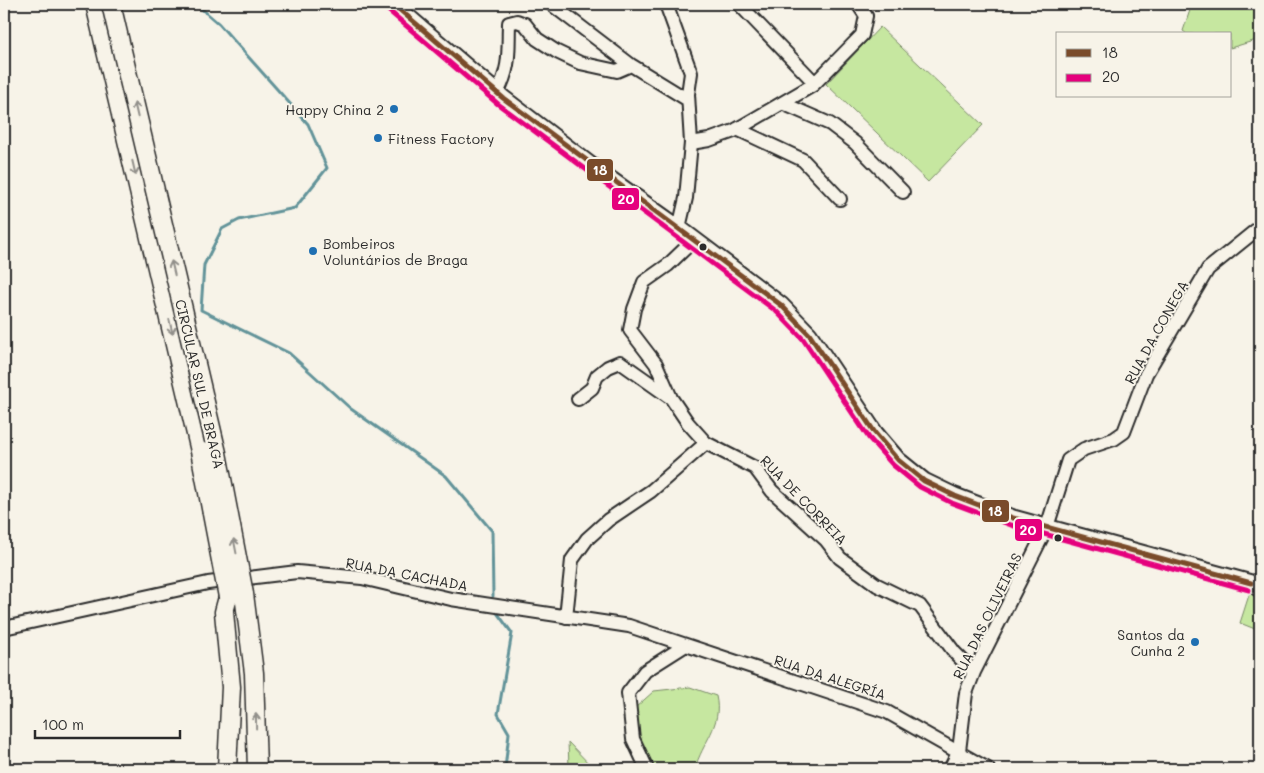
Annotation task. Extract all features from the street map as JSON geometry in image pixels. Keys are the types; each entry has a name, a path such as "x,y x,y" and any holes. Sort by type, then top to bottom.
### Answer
{"highway":[{"name":"CIRCULAR SUL DE BRAGA","path":"95,4 210,498 236,595 254,673 256,769"},
{"name":"CIRCULAR SUL DE BRAGA","path":"112,4 217,453 236,595 240,769"},
{"path":"227,769 230,687 224,612 236,595"}],"main road":[{"path":"393,4 497,93 589,164 695,239 781,305 809,334 874,433 898,460 924,481 955,496 1013,518 1257,585"}],"street":[{"path":"551,4 631,65 688,100"},
{"path":"666,4 690,73 688,100 691,143 686,198 679,228"},
{"path":"739,4 815,83"},
{"path":"691,143 709,140 737,129 815,83 862,35 866,16 858,4"},
{"path":"497,93 505,79 510,53 508,23 518,21 525,24 537,39 557,52 580,63 617,71 631,65"},
{"path":"782,103 830,124 855,143 903,192"},
{"path":"737,129 803,160 840,199"},
{"name":"RUA DA CONEGA","path":"1047,527 1068,460 1084,449 1114,439 1124,432 1146,374 1208,269 1260,227"},
{"name":"RUA DE CORREIA","path":"695,239 668,265 644,282 634,309 630,330 656,364 671,398 688,423 706,443 755,468 772,491 826,540 840,558 877,585 920,606 956,653 974,672"},
{"path":"578,399 592,388 597,376 608,367 620,362 671,398"},
{"path":"566,617 572,560 586,539 608,520 650,491 706,443"},
{"name":"RUA DAS OLIVEIRAS","path":"959,752 966,693 974,672 1047,527"},
{"name":"RUA DA CACHADA","path":"4,628 208,582 297,572 362,578 451,599 629,626 686,645"},
{"path":"647,769 633,739 628,693 645,671 686,645"},
{"name":"RUA DA ALEGRÍA","path":"686,645 887,712 988,769"},
{"path":"950,769 959,752"}],"green space":[{"path":"1192,4 1260,4 1260,39 1232,47 1232,32 1183,31"},
{"path":"880,27 983,125 928,182 826,84"},
{"path":"1250,592 1260,595 1260,631 1240,623"},
{"path":"690,687 716,696 717,716 711,734 695,769 656,769 630,741 626,716 654,691"},
{"path":"568,742 594,769 572,769 569,767"}],"waterway":[{"path":"196,4 219,24 308,124 327,168 295,208 239,220 222,229 204,265 201,310 289,353 351,409 446,476 492,531 493,596"},
{"path":"495,610 512,633 498,714 509,733 505,769"}],"transit line":[{"name":"18","path":"393,4 503,98 781,305 809,334 875,433 898,460 924,481 955,496 1013,518 1251,583"},
{"name":"20","path":"388,10 498,104 776,311 803,339 869,438 893,465 920,487 952,503 1011,525 1249,590"}],"place":[{"name":"Happy China 2","path":"394,109"},
{"name":"Fitness Factory","path":"378,138"},
{"name":"Bombeiros Voluntários de Braga","path":"313,251"},
{"name":"Santos da Cunha 2","path":"1195,642"}]}
